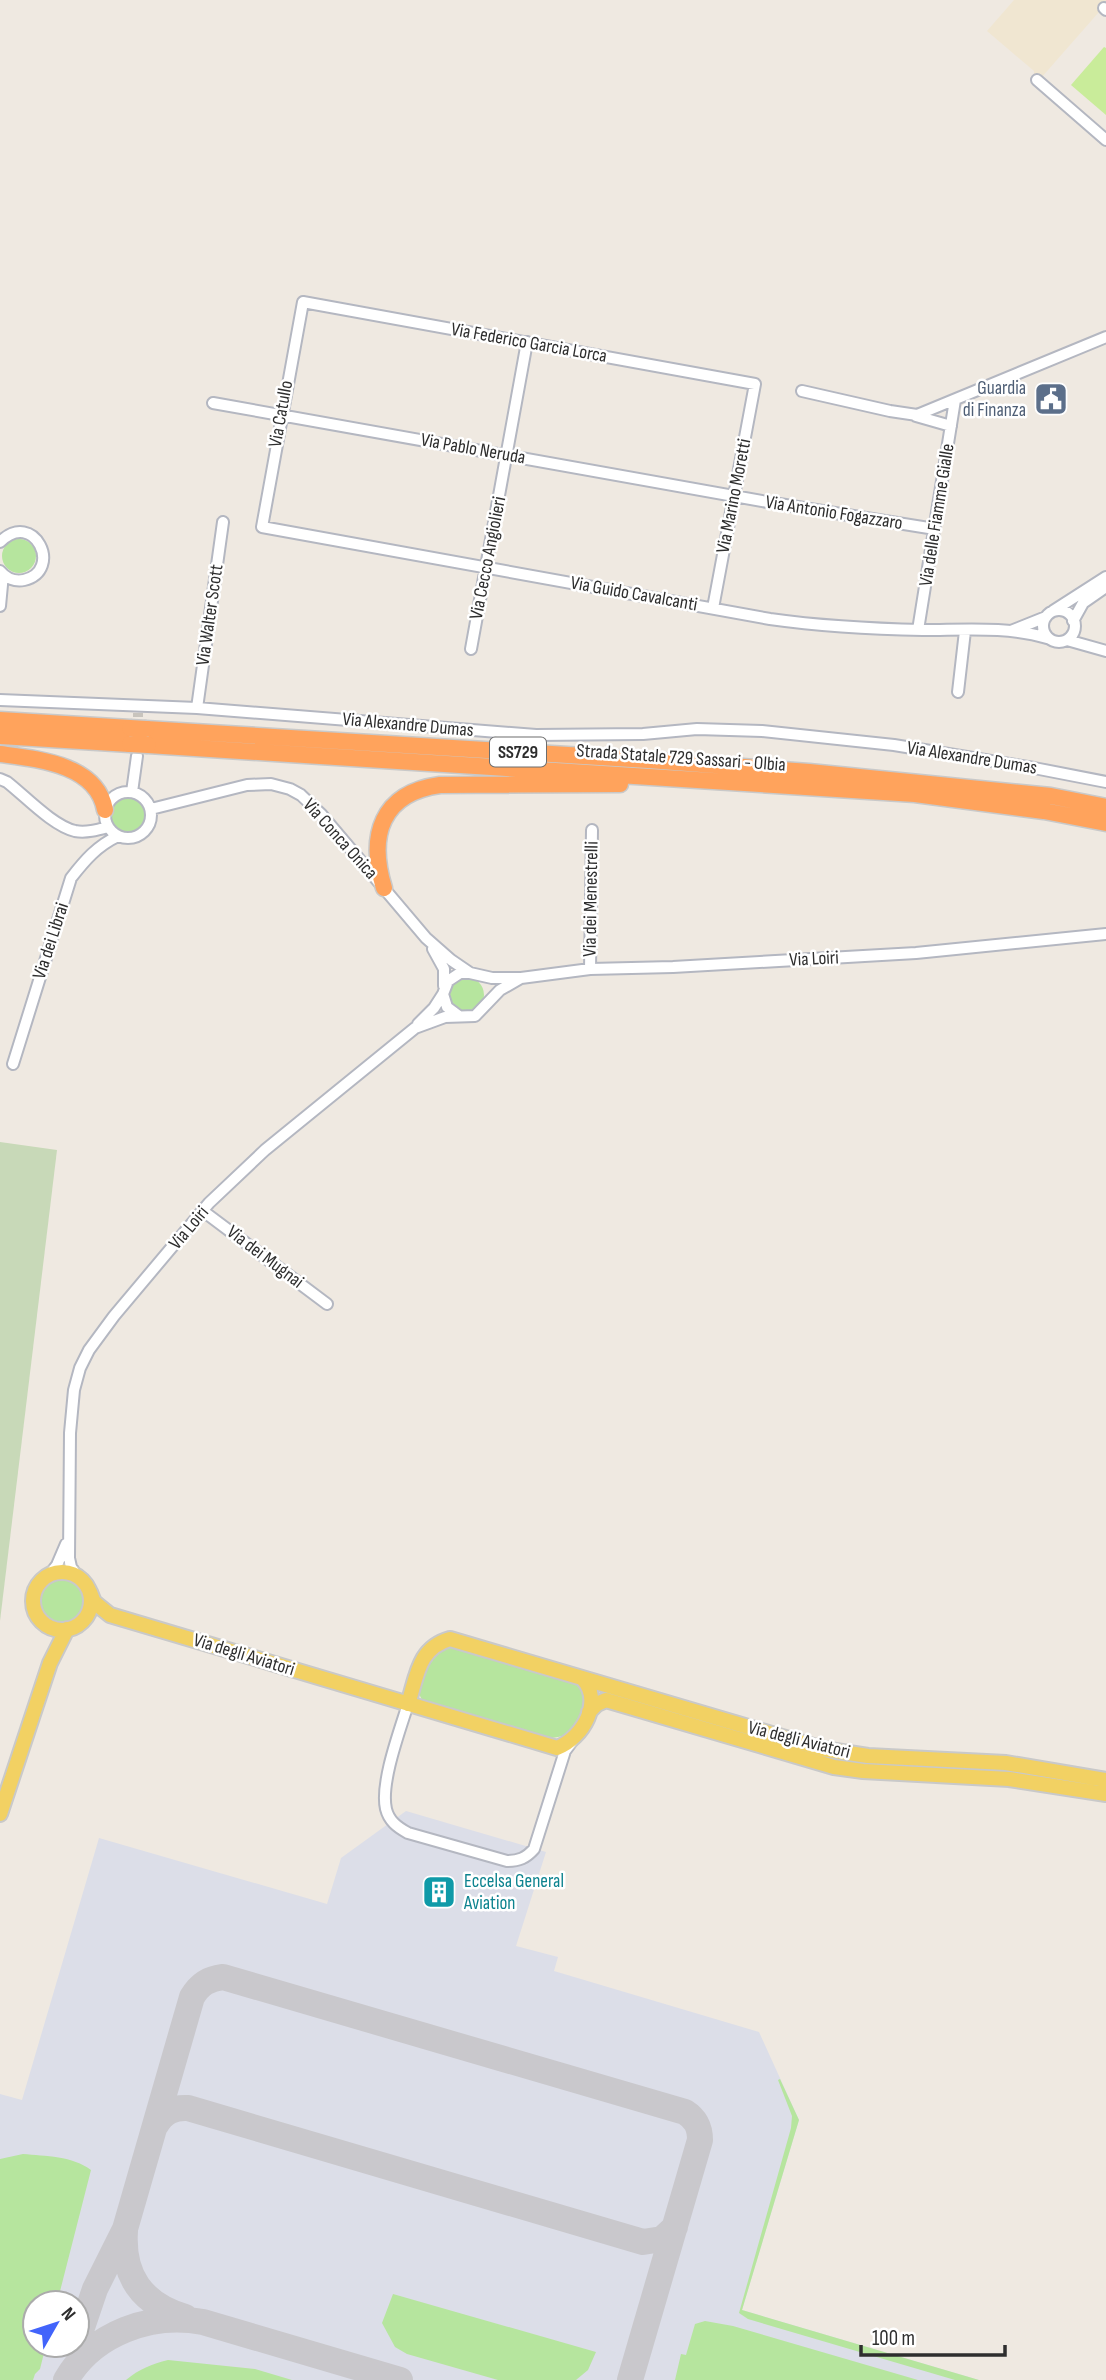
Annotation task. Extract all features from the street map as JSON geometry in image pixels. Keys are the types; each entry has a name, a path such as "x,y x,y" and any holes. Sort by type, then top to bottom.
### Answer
{"highway":[{"name":"Strada Statale 729 Sassari - Olbia","path":"0,720 138,740 915,794 1031,809 1106,823"},
{"name":"Strada Statale 729 Sassari - Olbia","path":"0,736 648,760 810,772 1038,795 1106,807"},
{"path":"0,754 63,766 92,784 101,795 105,810"},
{"path":"384,888 376,852 381,826 394,806 415,790 426,787 495,784 731,783"}],"main road":[{"path":"89,1592 91,1601 86,1617 67,1629 48,1626 39,1620 34,1610 32,1599 41,1580 50,1574 68,1572 82,1580 89,1592 94,1601 110,1615"},
{"path":"86,1617 110,1615"},
{"name":"Via degli Aviatori","path":"110,1615 557,1748 576,1737"},
{"path":"48,1626 50,1663"},
{"path":"0,1814 6,1778 50,1663 67,1629"},
{"name":"Via degli Aviatori","path":"408,1704 426,1654 432,1646 450,1640 845,1754 1006,1763 1106,1780"},
{"path":"576,1737 589,1712 592,1692 589,1684 582,1678"},
{"name":"Via degli Aviatori","path":"589,1712 606,1700 834,1767 1009,1779 1106,1794"}],"street":[{"path":"1037,80 1106,141"},
{"name":"Via Federico Garcia Lorca","path":"303,302 755,384"},
{"name":"Via Catullo","path":"262,527 303,302"},
{"path":"913,415 1106,337"},
{"name":"Via Cecco Angiolieri","path":"471,649 527,342"},
{"name":"Via Marino Moretti","path":"713,608 755,384"},
{"path":"802,391 951,426"},
{"name":"Via delle Fiamme Gialle","path":"918,630 955,400"},
{"name":"Via Pablo Neruda","path":"213,403 733,496"},
{"name":"Via Antonio Fogazzaro","path":"733,496 934,529"},
{"name":"Via Walter Scott","path":"197,708 223,522"},
{"name":"Via Guido Cavalcanti","path":"262,527 797,623 1009,632 1047,638"},
{"path":"0,541 6,536 21,532 35,538 43,551 42,566 32,577 10,579 1,572"},
{"path":"1,572 1,604"},
{"name":"Via Guido Cavalcanti","path":"1009,632 1049,614 1106,577"},
{"path":"1,604 22,580"},
{"path":"1067,640 1083,603 1106,587"},
{"path":"1068,613 1079,635 1105,650 1047,638 1043,625 1049,614 1068,613"},
{"path":"958,692 965,631"},
{"name":"Via Alexandre Dumas","path":"0,700 139,710 197,708 549,735 643,734 697,730 762,731 894,745 1106,782"},
{"path":"132,792 138,740"},
{"path":"0,779 62,826 87,832 108,827"},
{"name":"Via Conca Onica","path":"151,809 247,785 271,784 290,789 301,795 321,814 426,938 451,960 472,973"},
{"path":"132,792 146,800 151,809 151,821 145,831 135,837 118,836 108,827 105,810 115,796 132,792"},
{"name":"Via dei Menestrelli","path":"590,969 592,830"},
{"name":"Via dei Librai","path":"13,1065 71,878 85,860 103,844 118,836"},
{"name":"Via Loiri","path":"472,973 492,978 521,978 590,969 916,954 1106,934"},
{"name":"Via Conca Onica","path":"426,938 444,969 444,990"},
{"path":"415,1028 434,1008 444,990 453,976 472,973 480,977 487,990 486,1005 475,1016 459,1016 447,1007 444,990"},
{"name":"Via Loiri","path":"486,1005 499,990 521,978"},
{"name":"Via Loiri","path":"77,1576 71,1567 68,1538 69,1433 74,1390 80,1368 89,1350 114,1316 203,1211 265,1150 415,1028 445,1017 459,1016"},
{"name":"Via dei Mugnai","path":"203,1211 327,1304"},
{"name":"Via Loiri","path":"50,1574 64,1552 68,1538"},
{"path":"408,1704 388,1771 385,1798 390,1819 396,1827 408,1833 506,1861 517,1861 528,1856 534,1849 541,1835 565,1751 576,1737"}],"shaded area":[{"path":"1014,0 1106,0 1106,4 1041,78 987,31"},
{"path":"406,1811 546,1852 516,1946 558,1957 554,1971 759,2032 799,2120 742,2310 979,2380 0,2380 0,2094 22,2100 99,1838 327,1904 341,1858"}],"green space":[{"path":"1104,47 1106,48 1106,115 1071,85"},
{"path":"19,539 31,544 36,556 31,568 19,573 7,568 2,556 7,544"},
{"path":"128,798 140,803 145,815 140,827 128,832 116,827 111,815 116,803"},
{"path":"466,977 478,983 484,995 478,1007 466,1013 454,1007 448,995 454,983"},
{"path":"0,1142 57,1150 0,1621"},
{"path":"62,1577 78,1584 85,1600 78,1616 62,1623 46,1616 39,1600 46,1584"},
{"path":"450,1646 579,1684 583,1687 584,1705 575,1728 561,1737 551,1738 422,1700 418,1692 428,1663 435,1654"},
{"path":"780,2079 799,2120 742,2310 979,2380 955,2380 748,2319 739,2313 791,2128 792,2116 778,2080"},
{"path":"23,2154 49,2156 76,2162 91,2170 61,2289 21,2289 21,2359 42,2359 33,2380 0,2380 0,2159"},
{"path":"393,2294 596,2352 588,2370 576,2380 498,2380 407,2354 395,2347 382,2323"},
{"path":"705,2321 733,2326 918,2380 675,2380 681,2354 686,2355 695,2324"},
{"path":"168,2360 255,2369 292,2380 126,2380 146,2367"}],"taxiway":[{"path":"91,2301 125,2229 192,1997 205,1983 223,1977 685,2112 692,2118 698,2127 700,2140 630,2380"},
{"path":"156,2125 169,2112 188,2108 643,2242 662,2239 675,2227"},
{"path":"125,2231 127,2262 138,2286 157,2304 185,2317"},
{"path":"66,2380 78,2364 108,2338 144,2324 164,2320 203,2322 400,2380"}],"tunnel":[{"path":"138,713 138,732"}],"place":[{"name":"Guardia di Finanza","path":"1051,399"},
{"name":"Eccelsa General Aviation","path":"439,1892"}]}
